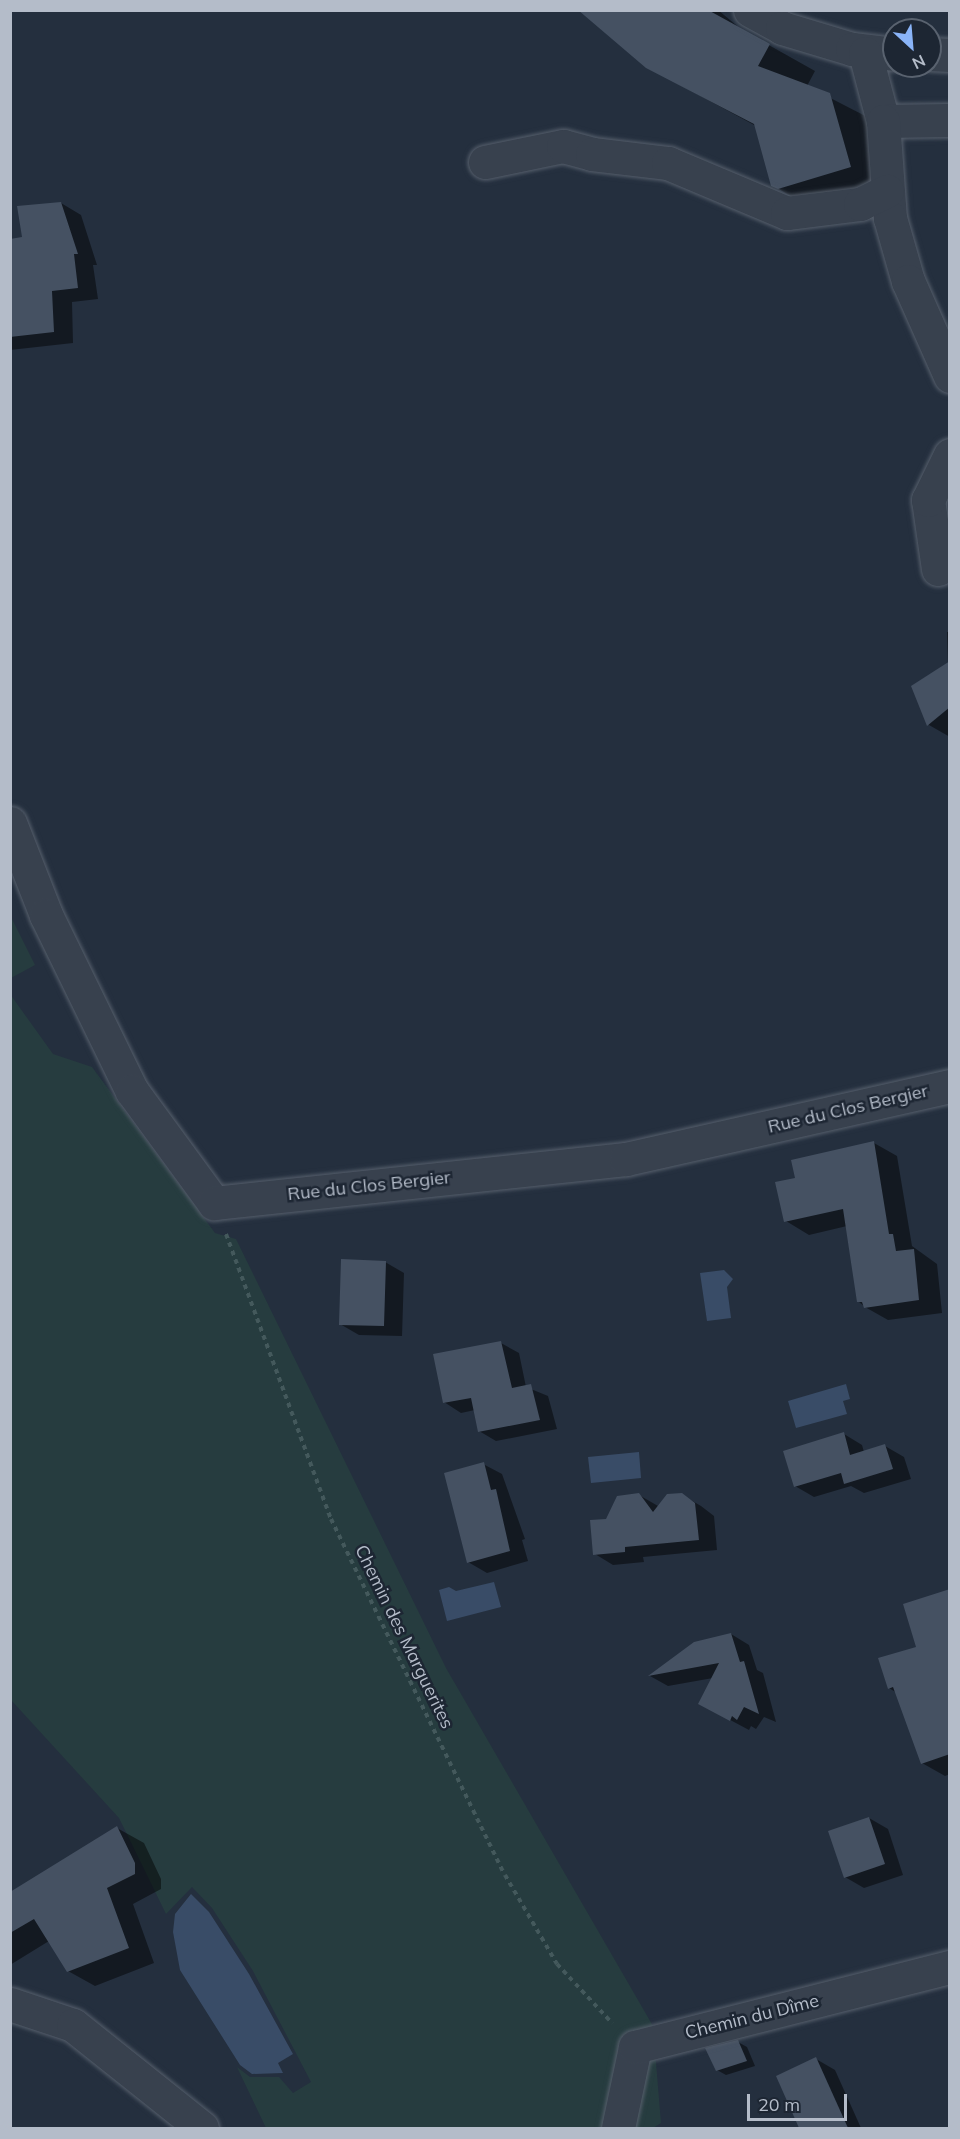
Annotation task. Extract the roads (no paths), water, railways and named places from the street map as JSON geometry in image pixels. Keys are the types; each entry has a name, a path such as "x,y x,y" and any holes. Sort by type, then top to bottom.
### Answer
{"street":[{"path":"750,10 782,28 879,53 890,218 908,281 950,376"},
{"path":"883,121 950,120"},
{"path":"485,162 563,146 592,154 668,163 787,213 860,204 887,191"},
{"path":"938,569 928,500 950,455"},
{"name":"Rue du Clos Bergier","path":"10,823 46,915 132,1091 214,1203 626,1159 950,1086"},
{"name":"Chemin du Dîme","path":"618,2128 635,2047 950,1967"},
{"path":"10,2004 73,2025 202,2128"}],"water":[{"path":"724,1270 733,1279 727,1287 731,1318 707,1321 700,1273"},
{"path":"846,1384 850,1399 843,1401 847,1414 796,1428 788,1401"},
{"path":"639,1452 641,1478 591,1483 588,1457"},
{"path":"494,1582 501,1607 447,1621 439,1590 449,1587 456,1591"},
{"path":"191,1894 209,1912 249,1974 293,2054 278,2063 283,2073 252,2074 240,2065 180,1970 173,1932 175,1914"}]}
